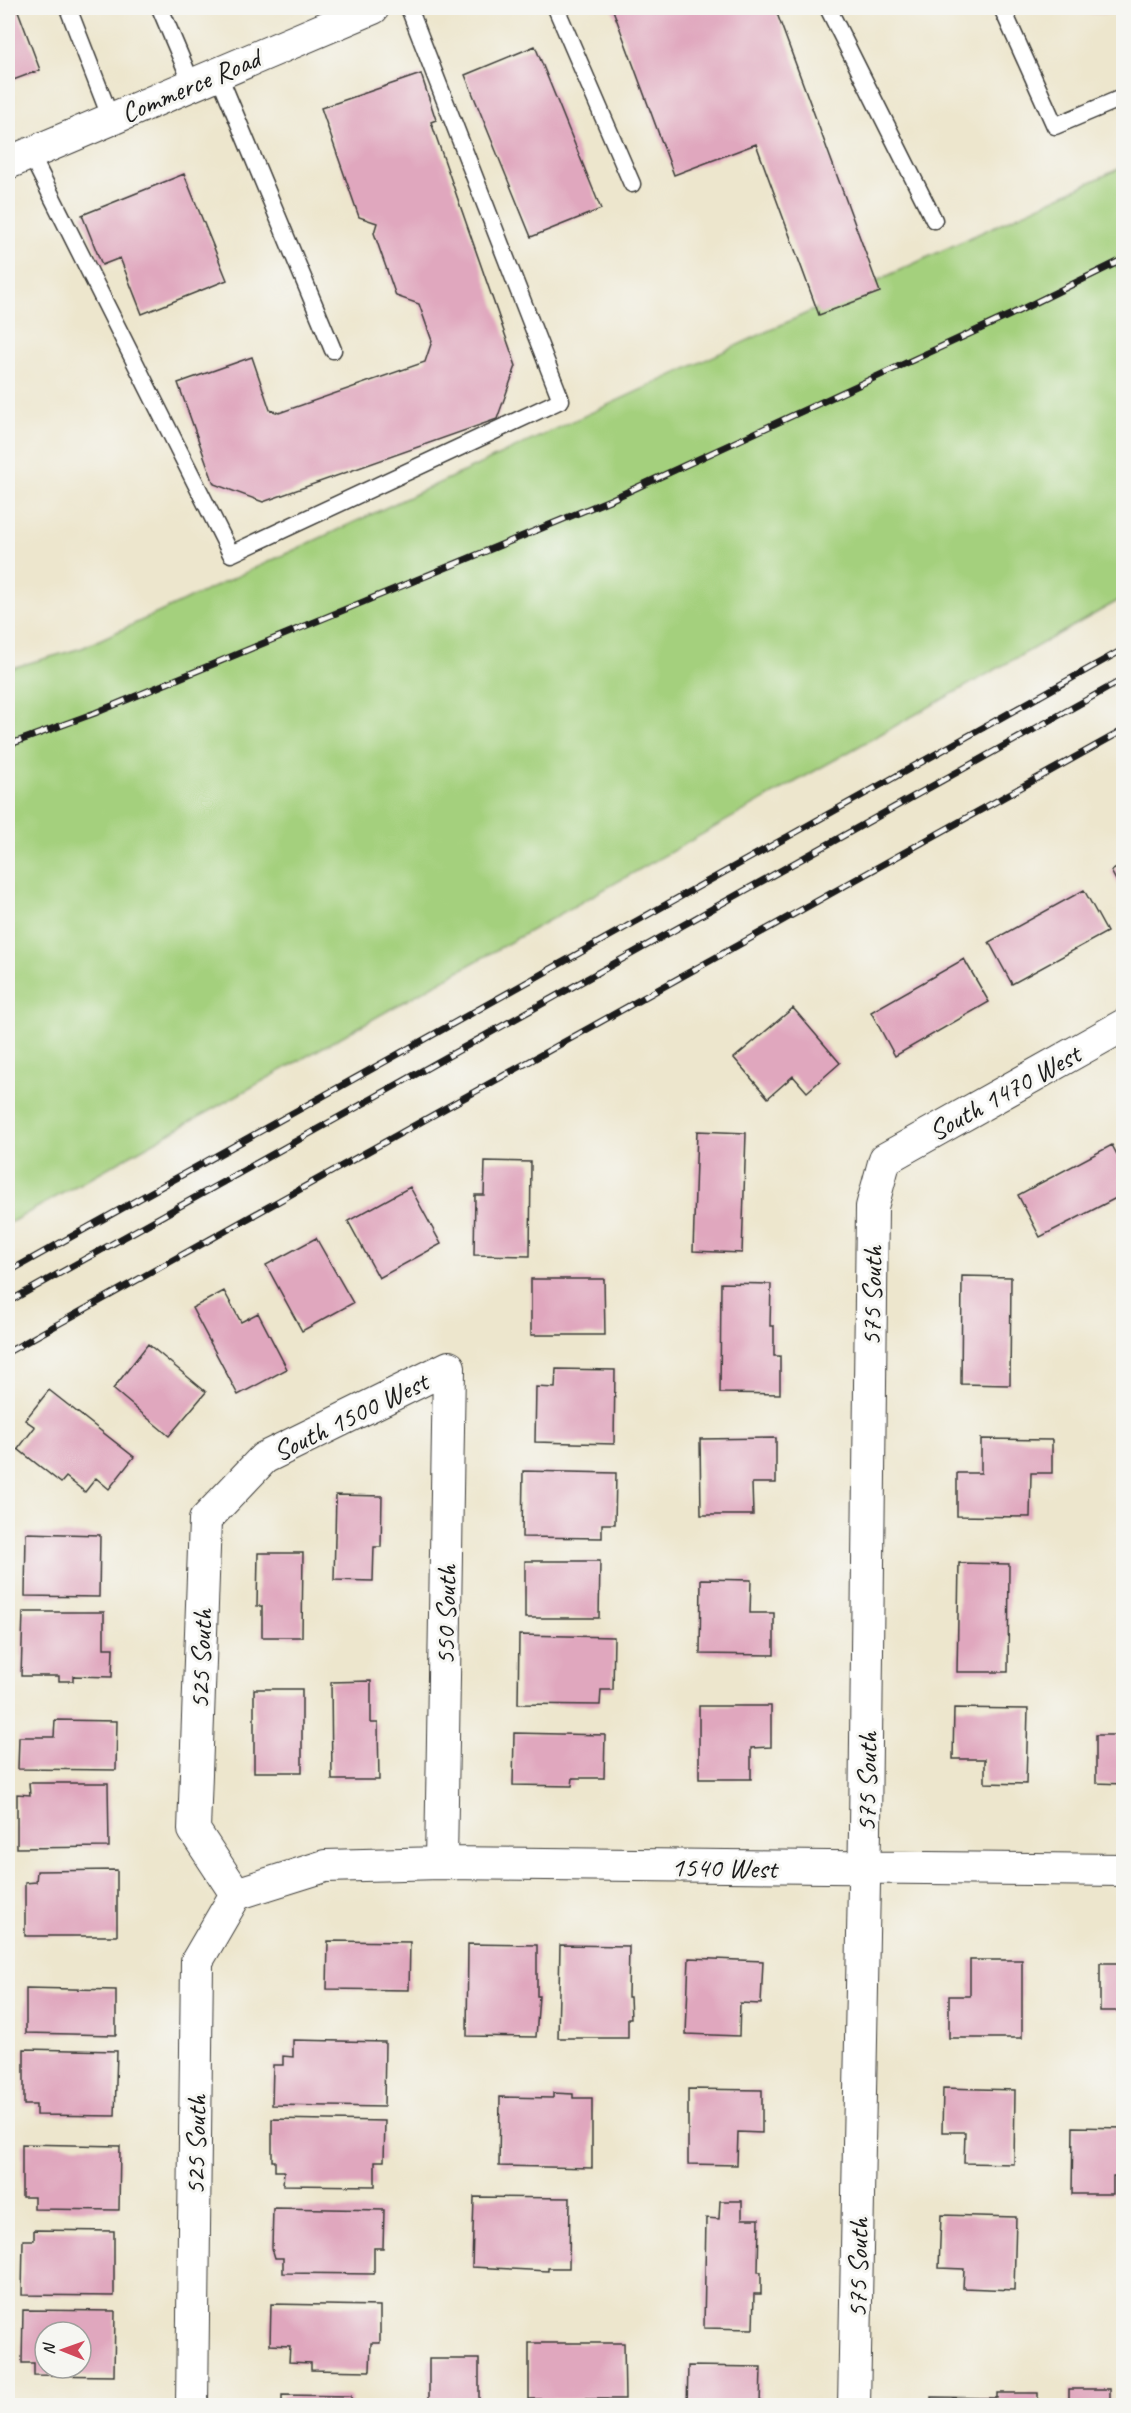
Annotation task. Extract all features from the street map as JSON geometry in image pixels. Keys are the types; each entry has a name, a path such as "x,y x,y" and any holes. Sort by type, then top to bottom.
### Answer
{"street":[{"name":"Commerce Road","path":"19,158 373,8"},
{"name":"South 1470 West","path":"885,1159 1124,1025"},
{"name":"575 South","path":"854,2406 865,1869 872,1207 885,1159"},
{"name":"South 1500 West","path":"205,1520 264,1458 448,1367"},
{"name":"550 South","path":"441,1863 448,1367"},
{"name":"525 South","path":"192,2406 197,1961 236,1894 195,1830 205,1520"},
{"name":"1540 West","path":"236,1894 325,1866 441,1863 1124,1870"}],"lane":[{"path":"68,8 111,119"},
{"path":"159,8 205,79 333,350"},
{"path":"19,158 231,554 561,400 409,8"},
{"path":"556,8 632,184"},
{"path":"828,8 934,220"},
{"path":"1002,8 1055,126 1124,96"}],"green space":[{"path":"1123,167 1123,598 8,1224 8,669 82,648"}],"building":[{"path":"8,8 17,8 40,70 8,82"},
{"path":"620,8 775,8 880,292 819,315 756,144 674,175 613,10"},
{"path":"1055,8 1124,8 1124,14 1055,13"},
{"path":"535,46 601,209 531,237 465,75"},
{"path":"421,74 436,120 431,122 516,366 497,419 263,502 214,484 178,383 252,357 270,410 279,413 425,362 432,341 419,304 396,296 374,233 377,223 359,217 321,108"},
{"path":"184,174 227,280 142,314 120,258 102,265 82,215"},
{"path":"1124,864 1124,895 1111,871"},
{"path":"1084,890 1107,932 1012,984 989,942"},
{"path":"964,959 989,1002 895,1056 871,1012"},
{"path":"793,1008 840,1063 807,1092 793,1076 768,1098 734,1058"},
{"path":"697,1131 746,1133 742,1253 693,1251"},
{"path":"1112,1145 1124,1168 1124,1194 1040,1237 1018,1195"},
{"path":"485,1161 531,1162 530,1256 474,1255 475,1195 484,1195"},
{"path":"410,1187 441,1244 379,1278 348,1221"},
{"path":"316,1238 353,1303 302,1331 266,1265"},
{"path":"962,1276 1011,1277 1010,1385 961,1384"},
{"path":"531,1279 604,1279 605,1335 531,1335"},
{"path":"721,1283 771,1284 770,1326 774,1326 774,1356 780,1356 780,1394 720,1393"},
{"path":"224,1291 241,1322 258,1313 287,1369 238,1395 192,1308"},
{"path":"148,1344 206,1392 169,1436 113,1389"},
{"path":"556,1369 615,1370 614,1444 535,1442 536,1387 555,1388"},
{"path":"49,1390 134,1457 109,1489 96,1478 85,1492 66,1477 61,1483 18,1449 35,1427 25,1420"},
{"path":"776,1438 776,1483 752,1483 753,1515 701,1515 700,1439"},
{"path":"981,1439 1052,1440 1052,1473 1031,1473 1030,1517 957,1516 957,1473 981,1473"},
{"path":"523,1471 616,1473 615,1524 602,1524 602,1538 522,1537"},
{"path":"336,1495 382,1496 381,1547 374,1547 373,1581 334,1580"},
{"path":"26,1533 100,1535 99,1597 25,1596"},
{"path":"258,1553 303,1553 302,1637 262,1637 262,1606 257,1606"},
{"path":"525,1561 600,1561 599,1618 525,1618"},
{"path":"959,1563 1009,1564 1008,1672 957,1672"},
{"path":"701,1579 751,1580 750,1613 774,1613 774,1655 700,1654"},
{"path":"23,1612 104,1612 104,1648 113,1648 112,1677 73,1676 73,1681 59,1681 59,1676 21,1676"},
{"path":"519,1635 614,1637 613,1690 601,1690 600,1705 518,1704"},
{"path":"371,1681 371,1723 378,1723 379,1780 332,1780 331,1682"},
{"path":"254,1689 302,1689 302,1772 254,1772"},
{"path":"699,1706 771,1706 771,1747 751,1748 751,1779 699,1779"},
{"path":"954,1708 1028,1709 1026,1784 985,1783 985,1759 953,1759"},
{"path":"55,1720 117,1721 116,1770 18,1769 19,1737 54,1737"},
{"path":"514,1733 605,1735 604,1778 573,1778 572,1786 513,1785"},
{"path":"1096,1735 1124,1735 1124,1784 1096,1783"},
{"path":"29,1783 108,1783 109,1847 17,1848 17,1794 30,1795"},
{"path":"117,1870 117,1936 25,1936 25,1883 36,1882 37,1871"},
{"path":"328,1941 410,1942 409,1990 327,1989"},
{"path":"468,1944 537,1945 537,1996 539,1996 536,2037 467,2036"},
{"path":"560,1945 629,1946 628,1997 630,1997 631,2018 628,2018 628,2038 558,2038"},
{"path":"689,1958 763,1961 761,2004 740,2003 739,2036 686,2034"},
{"path":"970,1960 1022,1960 1022,2038 949,2038 949,1996 970,1996"},
{"path":"1100,1963 1124,1963 1124,2011 1100,2011"},
{"path":"26,1988 116,1990 116,2035 26,2033"},
{"path":"293,2040 385,2042 384,2107 272,2105 273,2065 283,2065 283,2056 293,2057"},
{"path":"24,2049 117,2051 115,2116 36,2115 36,2105 24,2105"},
{"path":"943,2088 1015,2090 1014,2164 964,2163 965,2132 942,2132"},
{"path":"688,2089 762,2090 762,2133 738,2132 737,2165 688,2164"},
{"path":"553,2093 573,2094 573,2098 592,2098 592,2168 499,2166 500,2097 553,2098"},
{"path":"272,2119 385,2121 384,2161 375,2161 375,2186 283,2185 284,2171 275,2171 275,2161 272,2161"},
{"path":"1073,2127 1124,2128 1122,2176 1113,2176 1113,2194 1072,2194"},
{"path":"22,2144 120,2146 119,2210 34,2209 34,2197 22,2197"},
{"path":"474,2197 570,2198 569,2268 548,2268 548,2271 472,2267"},
{"path":"720,2201 742,2201 742,2219 759,2219 758,2272 761,2272 761,2294 754,2294 753,2329 704,2328 706,2218 719,2219"},
{"path":"273,2208 384,2210 383,2248 374,2248 374,2274 283,2273 283,2258 275,2258 272,2248"},
{"path":"941,2215 1016,2217 1014,2290 963,2288 964,2269 939,2268"},
{"path":"34,2230 114,2231 114,2296 22,2295 23,2240 34,2240"},
{"path":"271,2304 380,2306 380,2343 371,2343 370,2371 311,2370 311,2363 289,2362 290,2346 270,2345"},
{"path":"23,2310 115,2311 114,2376 93,2376 93,2320 33,2320 33,2363 22,2363"},
{"path":"529,2343 624,2343 625,2399 529,2399"},
{"path":"429,2359 479,2359 479,2400 495,2400 495,2406 429,2406"},
{"path":"688,2366 761,2367 760,2406 687,2406"},
{"path":"1069,2389 1110,2389 1110,2403 1120,2403 1120,2406 1069,2406"},
{"path":"997,2393 1038,2393 1038,2406 931,2406 931,2397 997,2398"},
{"path":"282,2395 351,2396 351,2406 282,2406"}],"railway":[{"path":"8,745 95,713 612,499 1010,315 1124,259"},
{"path":"8,1272 1124,649"},
{"path":"8,1302 1124,679"},
{"path":"8,1352 1124,730"}]}
